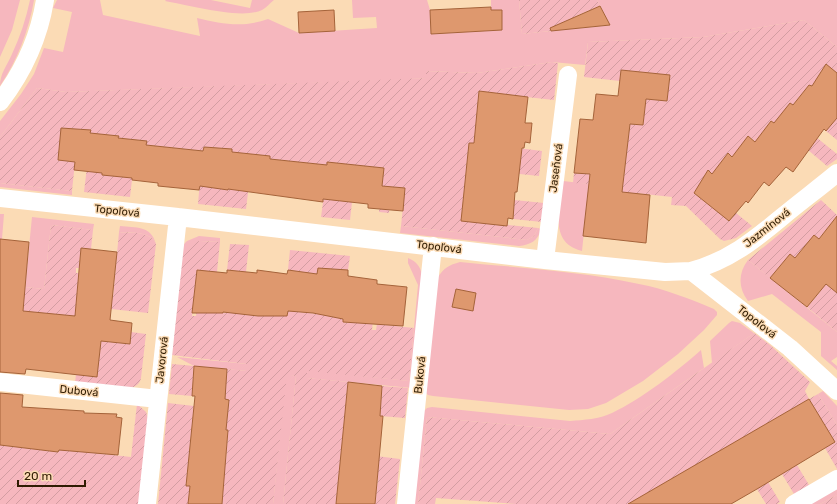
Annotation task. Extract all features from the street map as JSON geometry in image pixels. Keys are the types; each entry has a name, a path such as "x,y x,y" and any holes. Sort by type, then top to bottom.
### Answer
{"street":[{"path":"0,102 14,82 32,47 41,22 45,0"},
{"name":"Jaseňová","path":"545,260 568,75"},
{"name":"Jazmínová","path":"691,272 714,264 744,247 837,173"},
{"name":"Topoľová","path":"0,198 433,246 545,260 665,272 691,272 790,348 837,390"},
{"name":"Javorová","path":"147,504 178,217"},
{"name":"Buková","path":"406,504 433,246"},
{"name":"Dubová","path":"0,382 158,399"},
{"path":"794,504 837,479"}],"shaded area":[{"path":"0,0 20,0 12,30 0,57"},
{"path":"30,0 34,0 26,34 12,66 0,86 2,73 15,48 27,14"},
{"path":"57,0 100,0 103,15 200,36 197,18 232,24 259,22 268,19 299,33 377,28 376,17 353,18 352,0 427,0 430,10 431,34 502,30 502,10 491,10 491,0 519,0 522,34 610,25 597,0 837,0 837,47 804,20 703,37 588,42 585,65 552,62 477,73 426,71 426,78 393,80 66,92 37,88 0,137 0,121 34,74 44,48 63,52 72,12 53,8"},
{"path":"211,0 250,8 252,0 274,0 262,10 253,13 228,13 165,1"},
{"path":"519,0 597,0 600,6 576,16 580,28 522,34"},
{"path":"804,20 837,47 837,73 826,65 818,76 816,90 809,85 777,125 771,121 762,133 760,145 748,136 736,160 728,153 715,176 708,171 694,193 729,221 736,213 752,226 736,238 724,241 720,239 686,206 671,205 672,197 635,193 634,199 588,194 588,184 573,183 574,173 624,177 630,124 643,125 646,99 667,101 670,75 621,70 620,81 584,77 588,42 703,37"},
{"path":"552,62 558,63 554,100 479,92 479,144 469,143 461,220 538,228 534,236 527,240 401,226 405,188 392,187 389,213 379,212 384,168 327,163 327,165 270,159 270,156 242,153 249,185 246,209 198,204 200,180 228,189 232,149 204,147 203,151 146,145 147,141 90,133 90,130 61,128 75,162 72,191 0,183 0,137 37,88 66,92 426,78 426,71 477,73"},
{"path":"837,107 837,140 826,131"},
{"path":"811,133 837,154 837,159 827,166 808,150"},
{"path":"518,148 542,151 539,176 510,173"},
{"path":"87,167 103,168 102,175 133,171 130,197 84,192"},
{"path":"563,181 589,184 582,251 571,247 564,240 560,232 559,212"},
{"path":"0,183 72,191 72,195 0,187"},
{"path":"324,195 341,197 341,201 352,202 350,220 321,217"},
{"path":"514,200 544,203 542,222 513,219"},
{"path":"821,200 837,216 819,239 814,236 795,258 770,278 748,260"},
{"path":"0,214 4,214 2,239 0,239"},
{"path":"32,217 94,224 93,230 51,225 44,289 25,287"},
{"path":"51,225 93,230 91,249 81,248 79,268 76,268 76,273 79,273 77,294 113,297 119,232 135,233 150,237 156,244 148,313 83,306 82,317 0,309 25,287 44,289"},
{"path":"120,226 147,230 151,233 156,244 150,237 145,235 119,232"},
{"path":"401,226 527,240 534,236 538,228 541,229 538,237 533,242 527,245 519,246 400,233"},
{"path":"199,236 220,238 220,242 200,241 182,255 172,355 169,354 182,246 187,241"},
{"path":"194,242 220,242 217,272 197,271 192,316 196,316 197,309 223,313 226,313 226,309 253,312 253,316 258,316 259,309 283,312 283,316 287,316 288,311 319,314 344,310 343,322 349,323 349,317 373,320 372,330 376,330 377,324 414,328 409,381 307,371 307,378 348,382 337,504 283,504 296,376 287,375 273,504 222,504 222,459 226,460 228,430 226,430 229,400 225,399 227,369 246,371 247,364 172,355 182,255 190,245"},
{"path":"230,244 249,245 246,272 227,270"},
{"path":"290,250 350,256 348,270 318,268 317,274 288,270"},
{"path":"408,258 418,265 422,275 412,388 306,378 307,370 409,381 418,285 408,263"},
{"path":"748,260 837,332 837,357 831,361 837,366 837,370 821,356 821,332 772,294 748,301 742,291 740,280 742,270"},
{"path":"460,262 572,273 649,286 668,291 714,309 717,312 717,315 704,330 678,354 643,381 606,403 588,409 569,410 428,395 425,392 438,277 447,267"},
{"path":"821,280 832,289 837,283 837,332 807,307 820,292"},
{"path":"732,321 740,323 754,333 712,363 710,341"},
{"path":"131,332 146,334 141,378 138,384 131,388 75,383 76,374 97,377 101,341 129,344"},
{"path":"754,333 770,345 810,382 805,391 809,399 630,504 516,504 436,498 435,504 418,504 427,417 610,434"},
{"path":"701,350 704,368 610,434 427,417 418,504 414,504 424,411 427,408 432,407 570,421 597,418 612,413 635,400 670,376"},
{"path":"177,357 247,364 247,371 194,366"},
{"path":"172,364 194,366 192,396 169,394"},
{"path":"286,374 296,376 283,504 273,504"},
{"path":"382,386 408,388 405,418 380,416"},
{"path":"823,391 837,406 837,425 818,394"},
{"path":"818,394 837,425 837,469 825,448 835,442 809,399"},
{"path":"168,403 194,406 186,485 190,486 188,504 158,504"},
{"path":"137,404 146,412 148,418 139,504 0,504 0,445 58,452 59,449 131,457"},
{"path":"376,456 400,459 395,504 375,504 378,476 374,475"},
{"path":"797,465 809,485 794,494 782,474"},
{"path":"768,482 780,502 777,504 766,504 757,489"},
{"path":"837,488 837,495 820,504 810,504"},
{"path":"837,495 837,504 820,504"}],"building":[{"path":"600,6 610,25 551,31 550,28"},
{"path":"491,7 491,10 502,10 502,30 431,34 430,10"},
{"path":"334,10 335,31 299,33 298,12"},
{"path":"826,64 837,73 837,118 826,131 824,129 793,172 786,167 769,186 764,182 748,203 746,201 729,221 694,193 708,170 712,174 728,153 732,157 748,136 755,142 771,121 774,123 790,103 793,105 809,85 812,86"},
{"path":"621,70 670,75 667,101 646,99 643,125 630,124 622,192 650,195 646,243 583,236 590,174 574,173 580,119 593,120 596,94 618,96"},
{"path":"479,91 528,97 525,123 532,123 530,143 525,142 524,148 522,148 517,192 515,192 513,219 508,218 507,226 461,221 469,143 474,143"},
{"path":"61,128 91,130 90,133 147,141 146,145 203,151 204,147 232,149 232,152 270,156 270,159 327,165 327,162 384,168 382,186 405,188 403,211 368,208 368,204 323,199 323,202 200,186 199,190 158,186 158,183 132,180 132,178 74,170 75,162 58,160"},
{"path":"837,216 837,293 826,284 807,307 770,278 790,254 795,258 814,235 819,239"},
{"path":"0,239 29,242 23,311 75,316 81,248 117,252 110,320 132,323 130,344 101,341 97,377 26,369 25,374 0,372"},
{"path":"318,268 348,270 348,276 377,280 377,284 407,287 403,326 343,322 343,319 313,313 288,311 287,316 258,316 223,312 192,313 197,270 227,273 227,270 257,273 257,270 287,274 288,270 317,274"},
{"path":"456,289 476,293 473,311 452,307"},
{"path":"194,366 227,369 225,399 229,400 226,430 228,430 222,504 188,504 190,486 186,486 195,396 192,396"},
{"path":"348,382 382,386 380,416 383,416 375,504 336,504"},
{"path":"0,393 23,395 22,407 84,411 84,413 117,414 116,417 122,418 118,455 59,450 58,452 0,445"},
{"path":"809,399 835,442 757,489 731,504 628,504"}]}
